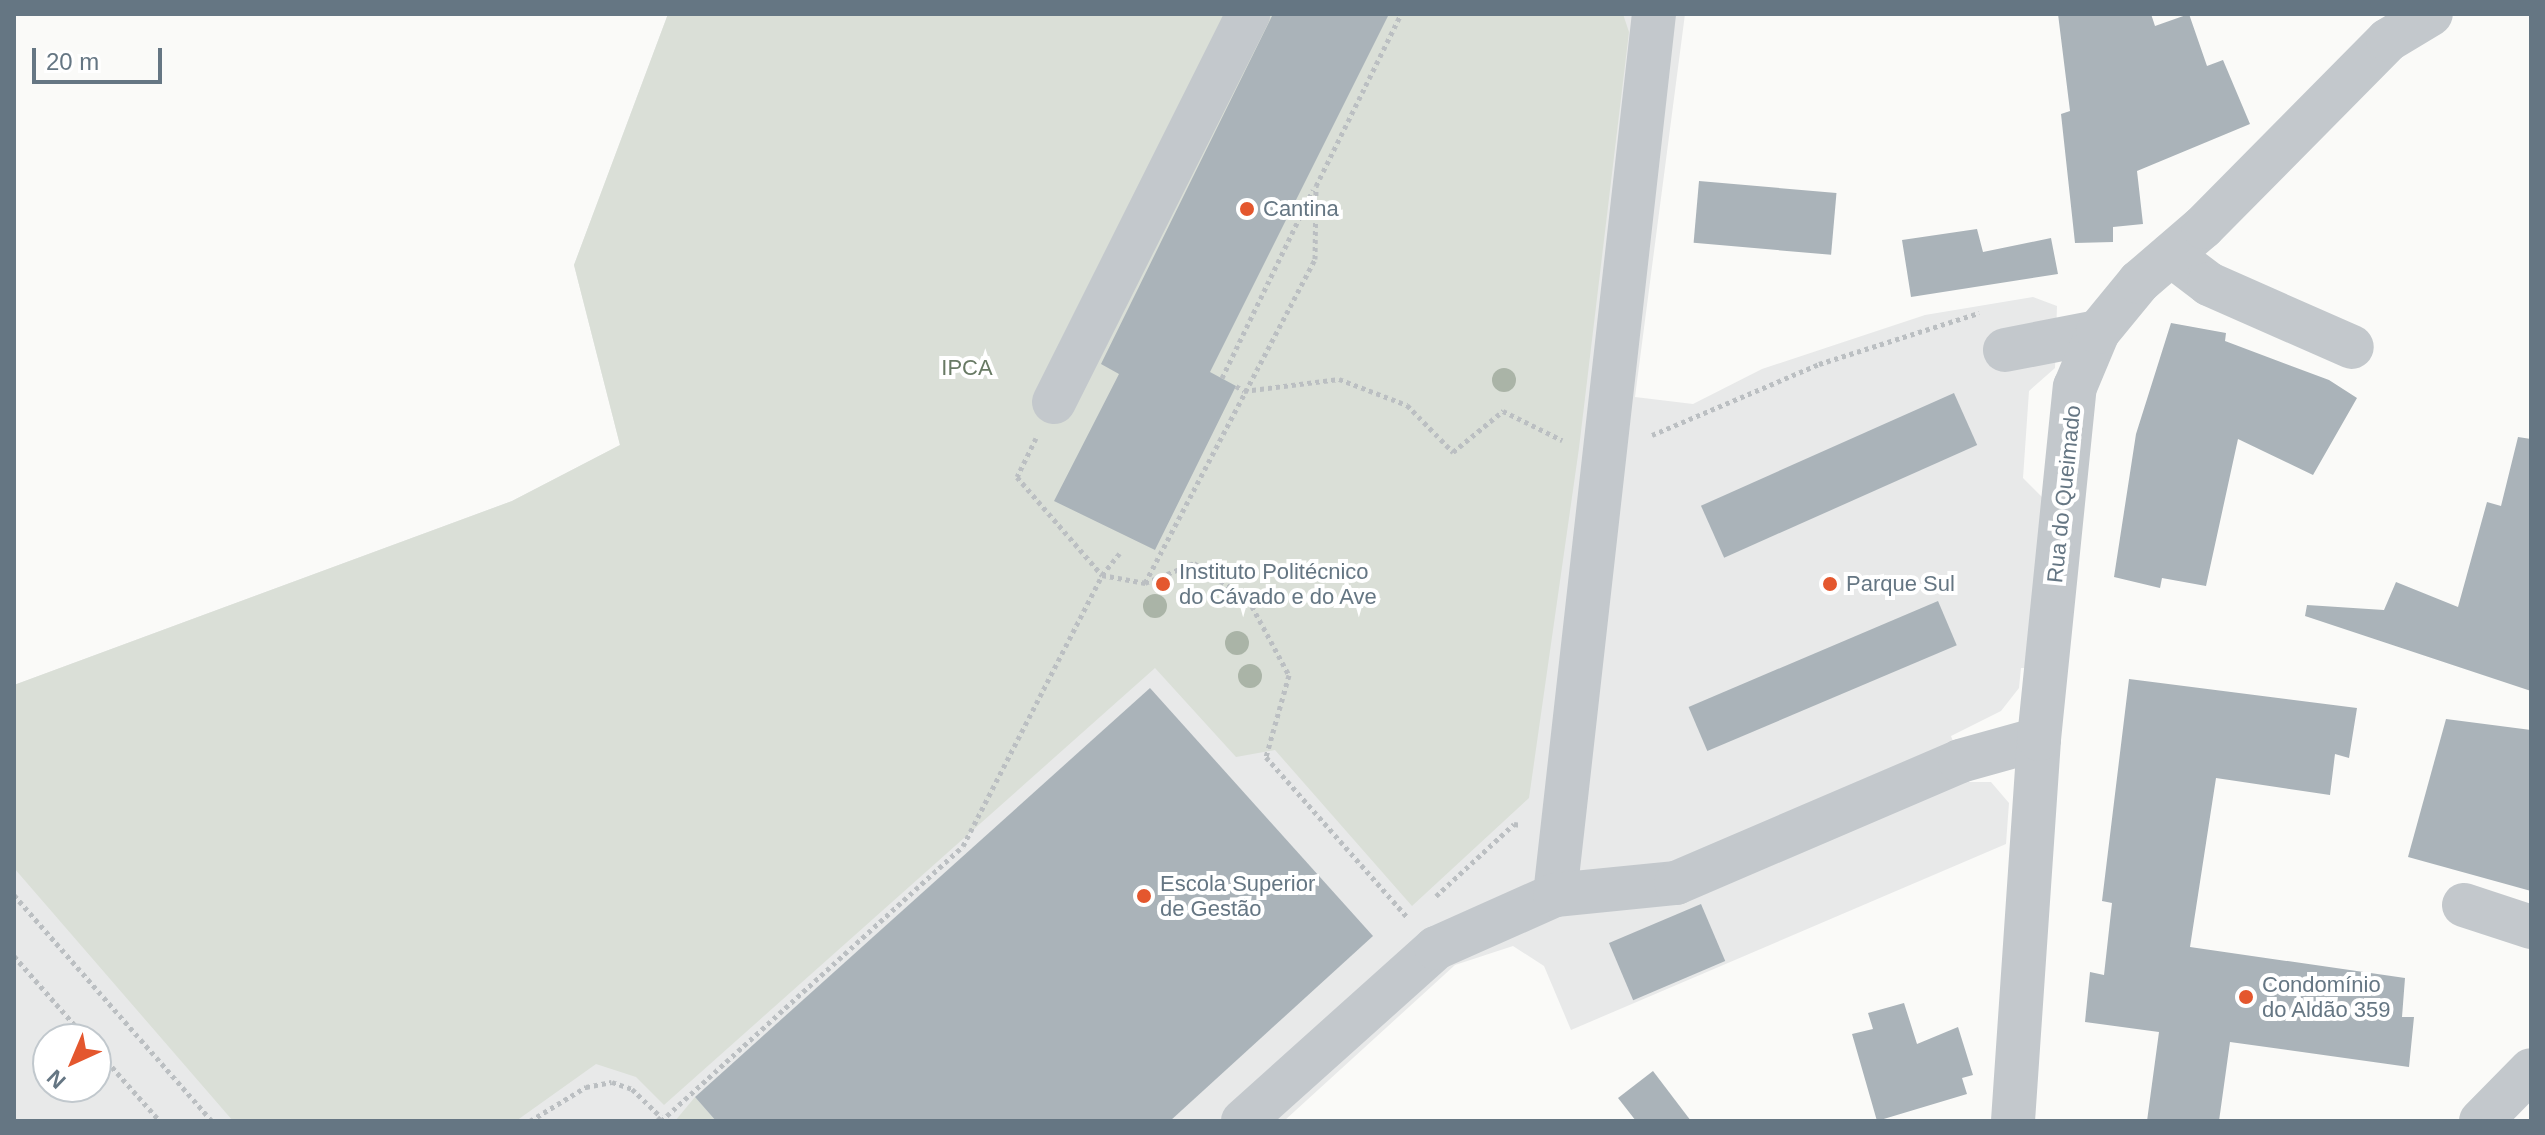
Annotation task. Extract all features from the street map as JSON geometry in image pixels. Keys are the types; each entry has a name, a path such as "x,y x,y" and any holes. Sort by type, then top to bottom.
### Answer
{"street":[{"path":"1054,402 1248,14"},
{"path":"1555,895 1654,14"},
{"name":"Rua do Queimado","path":"2013,1121 2039,739 2075,387 2098,332 2139,282 2203,227 2388,40 2431,14"},
{"path":"2171,255 2209,284 2352,347"},
{"path":"2001,330 2098,332"},
{"path":"1243,1121 1436,948 1555,895 1670,874 1960,761 2039,739"},
{"path":"2464,905 2531,927"},
{"path":"2481,1121 2531,1070"}],"path":[{"path":"1222,378 1401,14"},
{"path":"1145,583 1315,259 1316,186"},
{"path":"1685,424 1819,364 1965,315 2001,330"},
{"path":"1236,386 1244,391 1339,379 1407,405 1453,452 1503,411 1567,442"},
{"path":"1054,402 1017,477 1102,575 1145,583 1194,563 1248,599 1289,675 1266,757 1410,921"},
{"path":"530,1121 586,1087 612,1082 632,1089 660,1120 963,846 1102,575 1120,553"},
{"path":"1433,899 1514,824 1529,826"},
{"path":"14,895 212,1121"},
{"path":"1399,931 1422,910"},
{"path":"14,956 73,1023"},
{"path":"112,1067 160,1121"}],"shaded area":[{"name":"Instituto Politécnico do Cávado e do Ave","path":"668,14 1685,14 1635,397 1693,404 1762,369 1925,315 2033,297 2057,306 2055,368 2029,391 2023,478 2044,499 2036,668 2021,668 2019,688 2001,711 1951,736 1968,782 1991,782 2009,803 2006,844 1571,1030 1544,966 1513,946 1455,965 1284,1121 14,1121 14,685 512,501 620,445 574,265"}],"green space":[{"name":"IPCA","path":"668,14 1623,14 1629,32 1579,448 1529,798 1412,906 1275,750 1236,757 1155,668 664,1105 636,1077 596,1064 516,1121 233,1121 14,868 14,685 512,501 620,445 574,265"},
{"path":"695,1097 716,1121 675,1121"}],"building":[{"name":"Cantina","path":"1273,14 1389,14 1210,372 1236,386 1155,550 1054,501 1119,374 1101,364"},
{"path":"2058,14 2151,14 2155,26 2189,14 2207,66 2223,60 2250,124 2137,171 2143,224 2113,227 2113,242 2075,243 2061,114 2070,111"},
{"path":"1699,181 1836,193 1831,255 1694,243"},
{"path":"1977,229 1983,252 2051,238 2058,274 1911,297 1902,240"},
{"path":"2171,323 2226,333 2225,341 2329,380 2357,398 2313,475 2238,439 2206,586 2162,578 2160,588 2114,577 2136,434"},
{"path":"1954,393 1977,445 1724,558 1701,506"},
{"path":"2518,437 2531,439 2531,691 2305,616 2307,605 2384,610 2396,582 2458,607 2487,502 2501,506"},
{"path":"1938,601 1957,645 1707,751 1689,707"},
{"path":"2129,679 2357,708 2349,758 2335,754 2330,795 2216,778 2190,947 2405,978 2402,1017 2414,1017 2409,1067 2230,1042 2219,1121 2147,1121 2159,1032 2085,1022 2090,972 2104,975 2112,903 2102,901"},
{"name":"Escola Superior de Gestão","path":"1150,688 1373,936 1170,1121 716,1121 695,1097"},
{"path":"2446,719 2531,730 2531,891 2408,857"},
{"path":"1701,904 1725,961 1633,1000 1609,943"},
{"path":"1904,1003 1917,1044 1958,1027 1973,1075 1962,1078 1967,1094 1877,1121 1852,1034 1873,1029 1868,1013"},
{"path":"1653,1071 1691,1121 1636,1121 1618,1098"}],"place":[{"name":"Cantina","path":"1247,209"},
{"name":"Instituto Politécnico do Cávado e do Ave","path":"1163,584"},
{"name":"Parque Sul","path":"1830,584"},
{"name":"Escola Superior de Gestão","path":"1144,896"},
{"name":"Condomínio do Aldão 359","path":"2246,997"}]}
